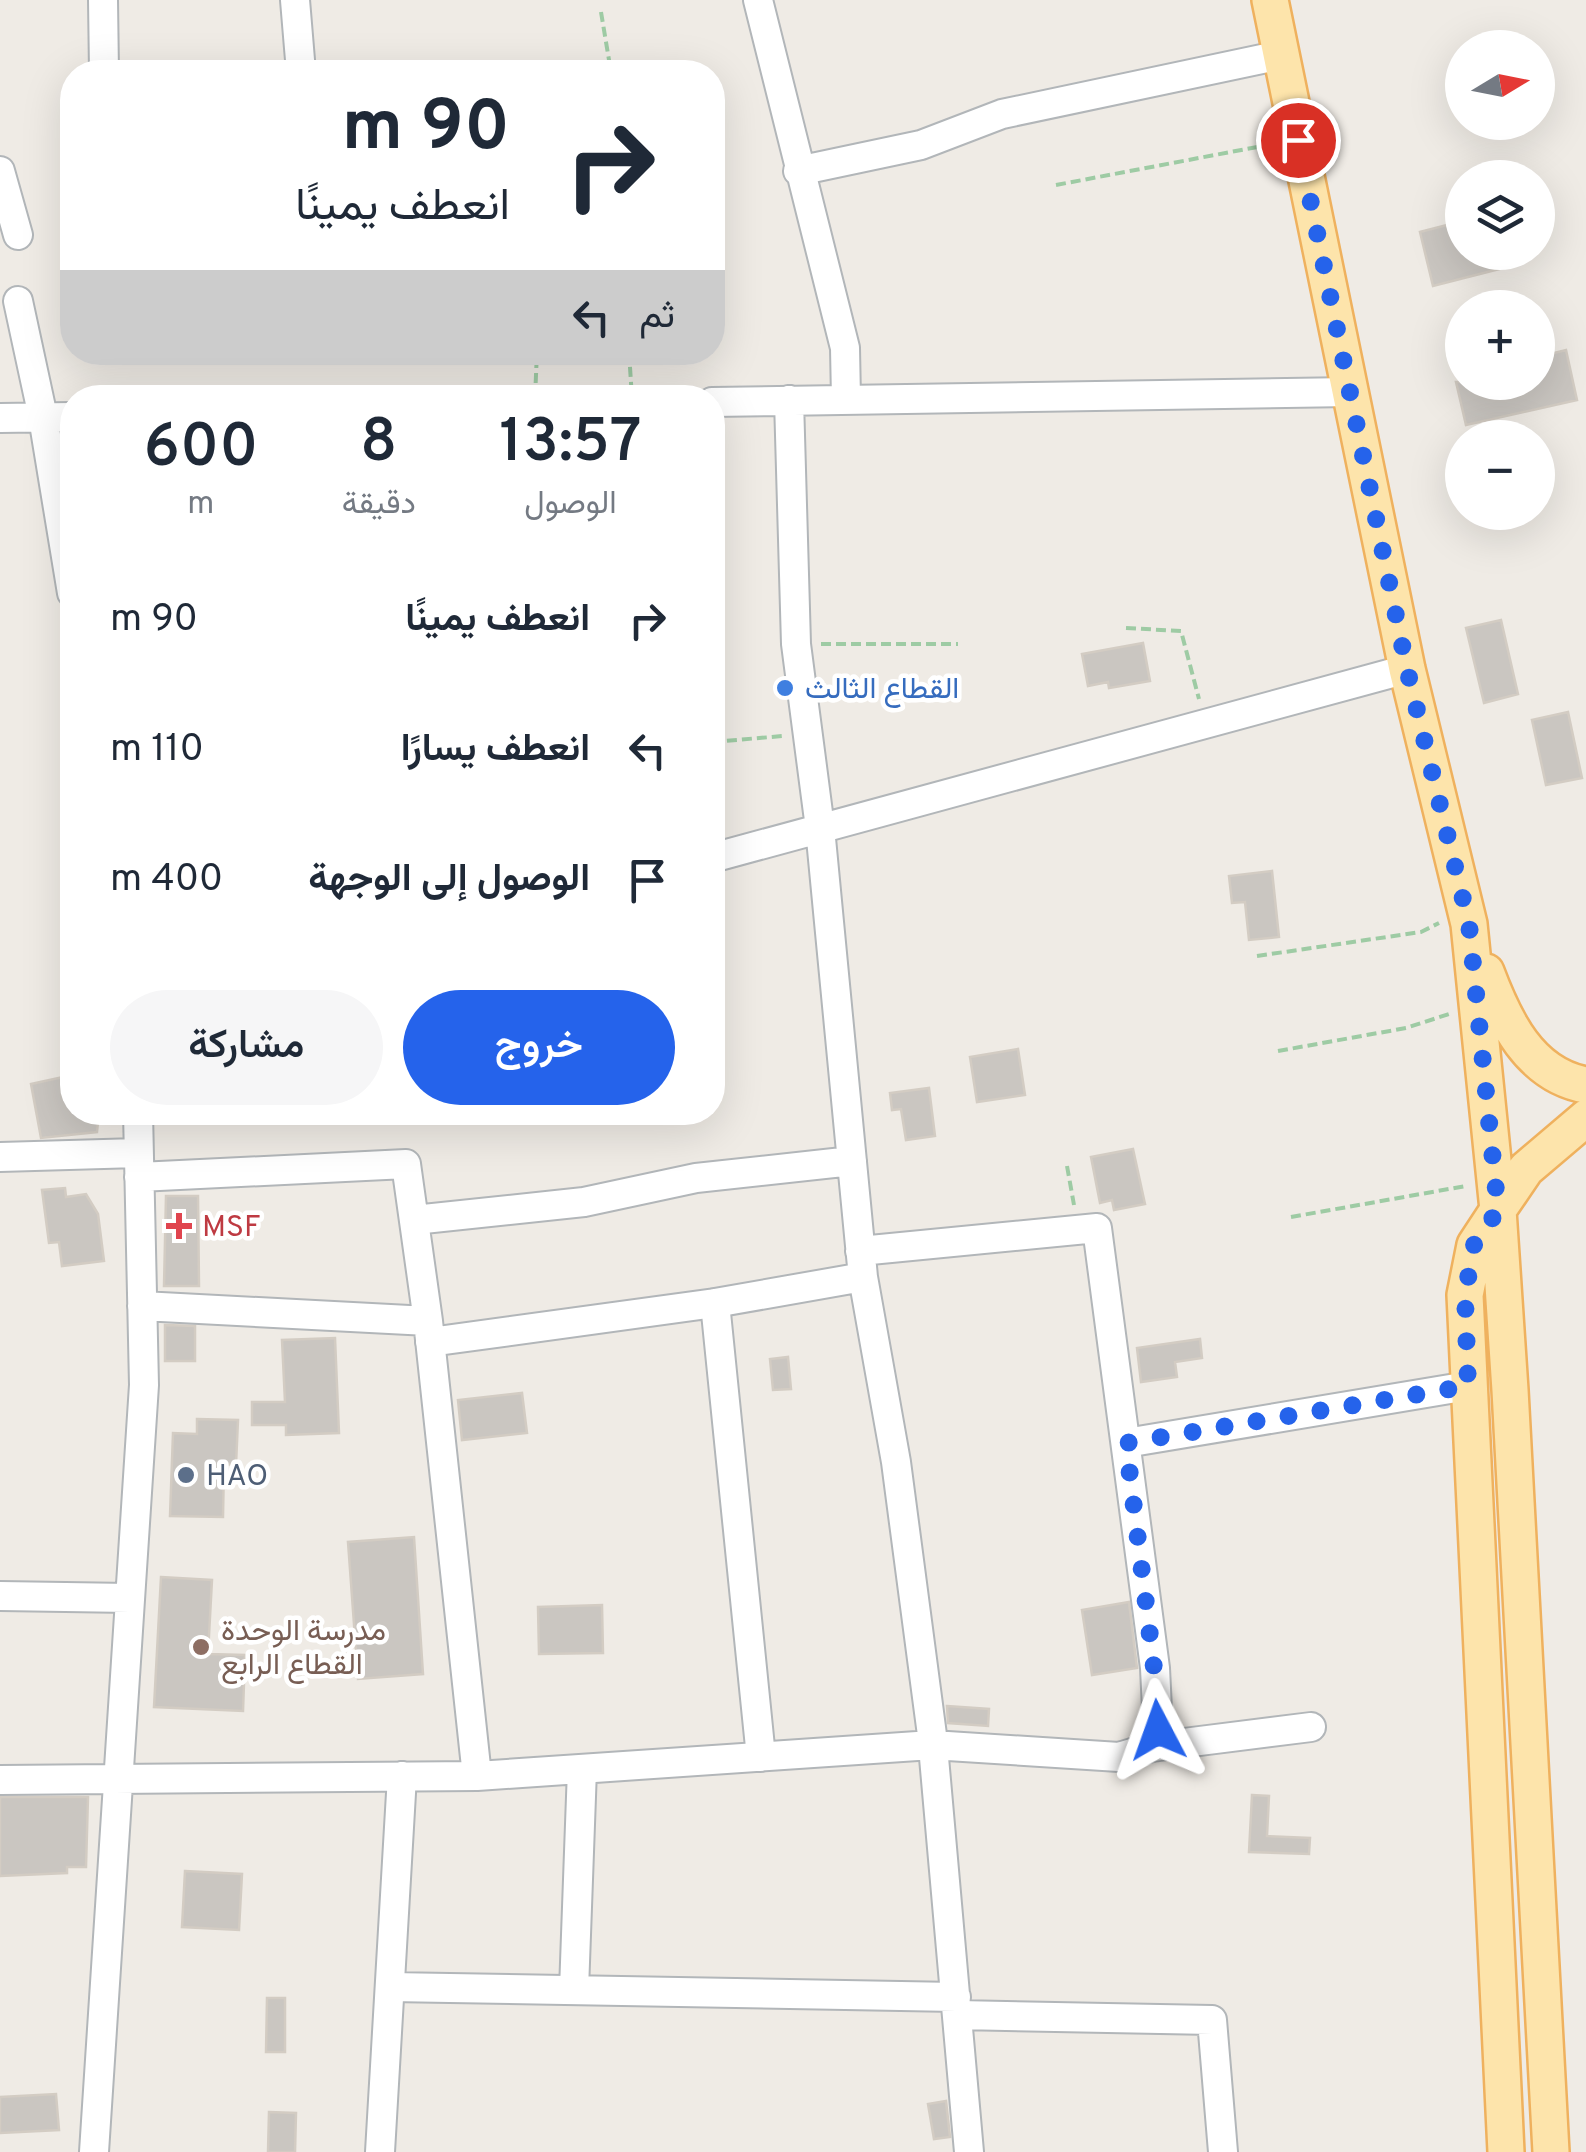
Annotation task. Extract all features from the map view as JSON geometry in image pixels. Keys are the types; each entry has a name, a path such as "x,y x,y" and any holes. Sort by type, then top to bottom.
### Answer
{"main road":[{"path":"1270,0 1407,669 1467,916 1502,1012 1528,1051 1550,1072 1586,1085"},
{"path":"1467,916 1496,1194 1552,2152"},
{"path":"1506,2152 1465,1295 1474,1245 1496,1194 1586,1118"}],"street":[{"path":"103,0 104,60"},
{"path":"295,0 300,60"},
{"path":"758,0 845,348 846,398"},
{"path":"798,171 920,145 1002,114 1281,54"},
{"path":"0,172 18,235"},
{"path":"18,301 60,520"},
{"path":"725,402 1351,392"},
{"path":"789,400 796,644 820,828 862,1264 896,1462 932,1745 968,2152"},
{"path":"0,418 60,416"},
{"path":"725,854 1407,669"},
{"path":"94,2152 144,1386 138,1125"},
{"path":"0,1157 139,1165 406,1164 429,1332 477,1776"},
{"path":"414,1220 584,1202 696,1178 852,1161"},
{"path":"142,1306 429,1332 715,1303 862,1264 1097,1228 1154,1668 1158,1730 1152,1747"},
{"path":"715,1303 761,1757"},
{"path":"1126,1443 1468,1386"},
{"path":"0,1596 130,1598"},
{"path":"0,1780 477,1776 932,1745 1119,1757 1152,1747 1311,1727"},
{"path":"574,1990 582,1769"},
{"path":"380,2152 402,1776"},
{"path":"390,1987 574,1990 1212,2020 1222,2152"}],"path":[{"path":"602,12 609,60"},
{"path":"1056,185 1298,140"},
{"path":"1126,628 1181,631 1206,723"},
{"path":"796,644 958,644"},
{"path":"725,741 808,734"},
{"path":"1257,956 1421,932 1467,916"},
{"path":"1278,1050 1406,1028 1477,1005"},
{"path":"1067,1166 1078,1230"},
{"path":"1291,1217 1449,1192 1496,1194"}],"building":[{"path":"1445,225 1445,270 1495,270 1433,286 1420,232"},
{"path":"1566,350 1577,400 1488,420 1465,420 1460,400 1555,400 1555,353"},
{"path":"1501,620 1518,694 1484,703 1466,628"},
{"path":"1143,643 1150,681 1109,688 1108,682 1088,686 1082,654"},
{"path":"1568,712 1582,778 1546,785 1532,720"},
{"path":"1272,871 1279,937 1249,940 1245,902 1232,903 1229,876"},
{"path":"1018,1049 1025,1095 977,1102 970,1057"},
{"path":"60,1078 60,1125 98,1125 97,1132 41,1138 31,1084"},
{"path":"929,1088 935,1136 906,1140 901,1109 892,1110 890,1093"},
{"path":"1133,1149 1145,1204 1114,1210 1112,1200 1100,1203 1091,1157"},
{"path":"65,1188 66,1197 86,1194 98,1214 104,1261 62,1266 59,1242 49,1243 42,1190"},
{"path":"166,1196 198,1196 199,1286 164,1286"},
{"path":"165,1325 195,1326 195,1361 165,1361"},
{"path":"335,1338 339,1433 286,1435 286,1425 252,1425 252,1402 285,1402 282,1340"},
{"path":"1200,1339 1202,1358 1175,1362 1177,1377 1141,1382 1137,1348"},
{"path":"788,1357 791,1389 773,1390 770,1359"},
{"path":"522,1393 527,1433 462,1440 458,1400"},
{"name":"HAO","path":"197,1419 238,1420 236,1465 224,1464 223,1517 170,1516 173,1433 197,1434"},
{"path":"414,1537 423,1674 358,1679 348,1542"},
{"path":"161,1577 212,1580 208,1654 245,1655 243,1711 154,1707"},
{"path":"1129,1602 1137,1668 1092,1675 1082,1610"},
{"path":"602,1605 603,1653 539,1654 538,1607"},
{"path":"947,1706 989,1709 988,1726 948,1723"},
{"path":"1252,1795 1269,1796 1267,1836 1310,1838 1309,1854 1249,1852"},
{"path":"0,1797 88,1797 86,1867 67,1867 67,1873 0,1876"},
{"path":"185,1871 242,1874 239,1930 182,1927"},
{"path":"267,1998 285,1998 285,2052 266,2052"},
{"path":"56,2094 59,2130 0,2133 0,2097"},
{"path":"946,2101 950,2137 934,2139 928,2104"},
{"path":"269,2112 296,2113 295,2152 268,2152"}],"place":[{"name":"القطاع الثالث","path":"785,688"},
{"name":"MSF","path":"179,1226"},
{"name":"HAO","path":"186,1475"},
{"name":"مدرسة الوحدة القطاع الرابع","path":"201,1647"}],"route":[{"path":"1158,1730 1126,1443 1468,1386 1465,1295 1474,1245 1498,1210 1469,924 1407,669 1298,140"}]}
